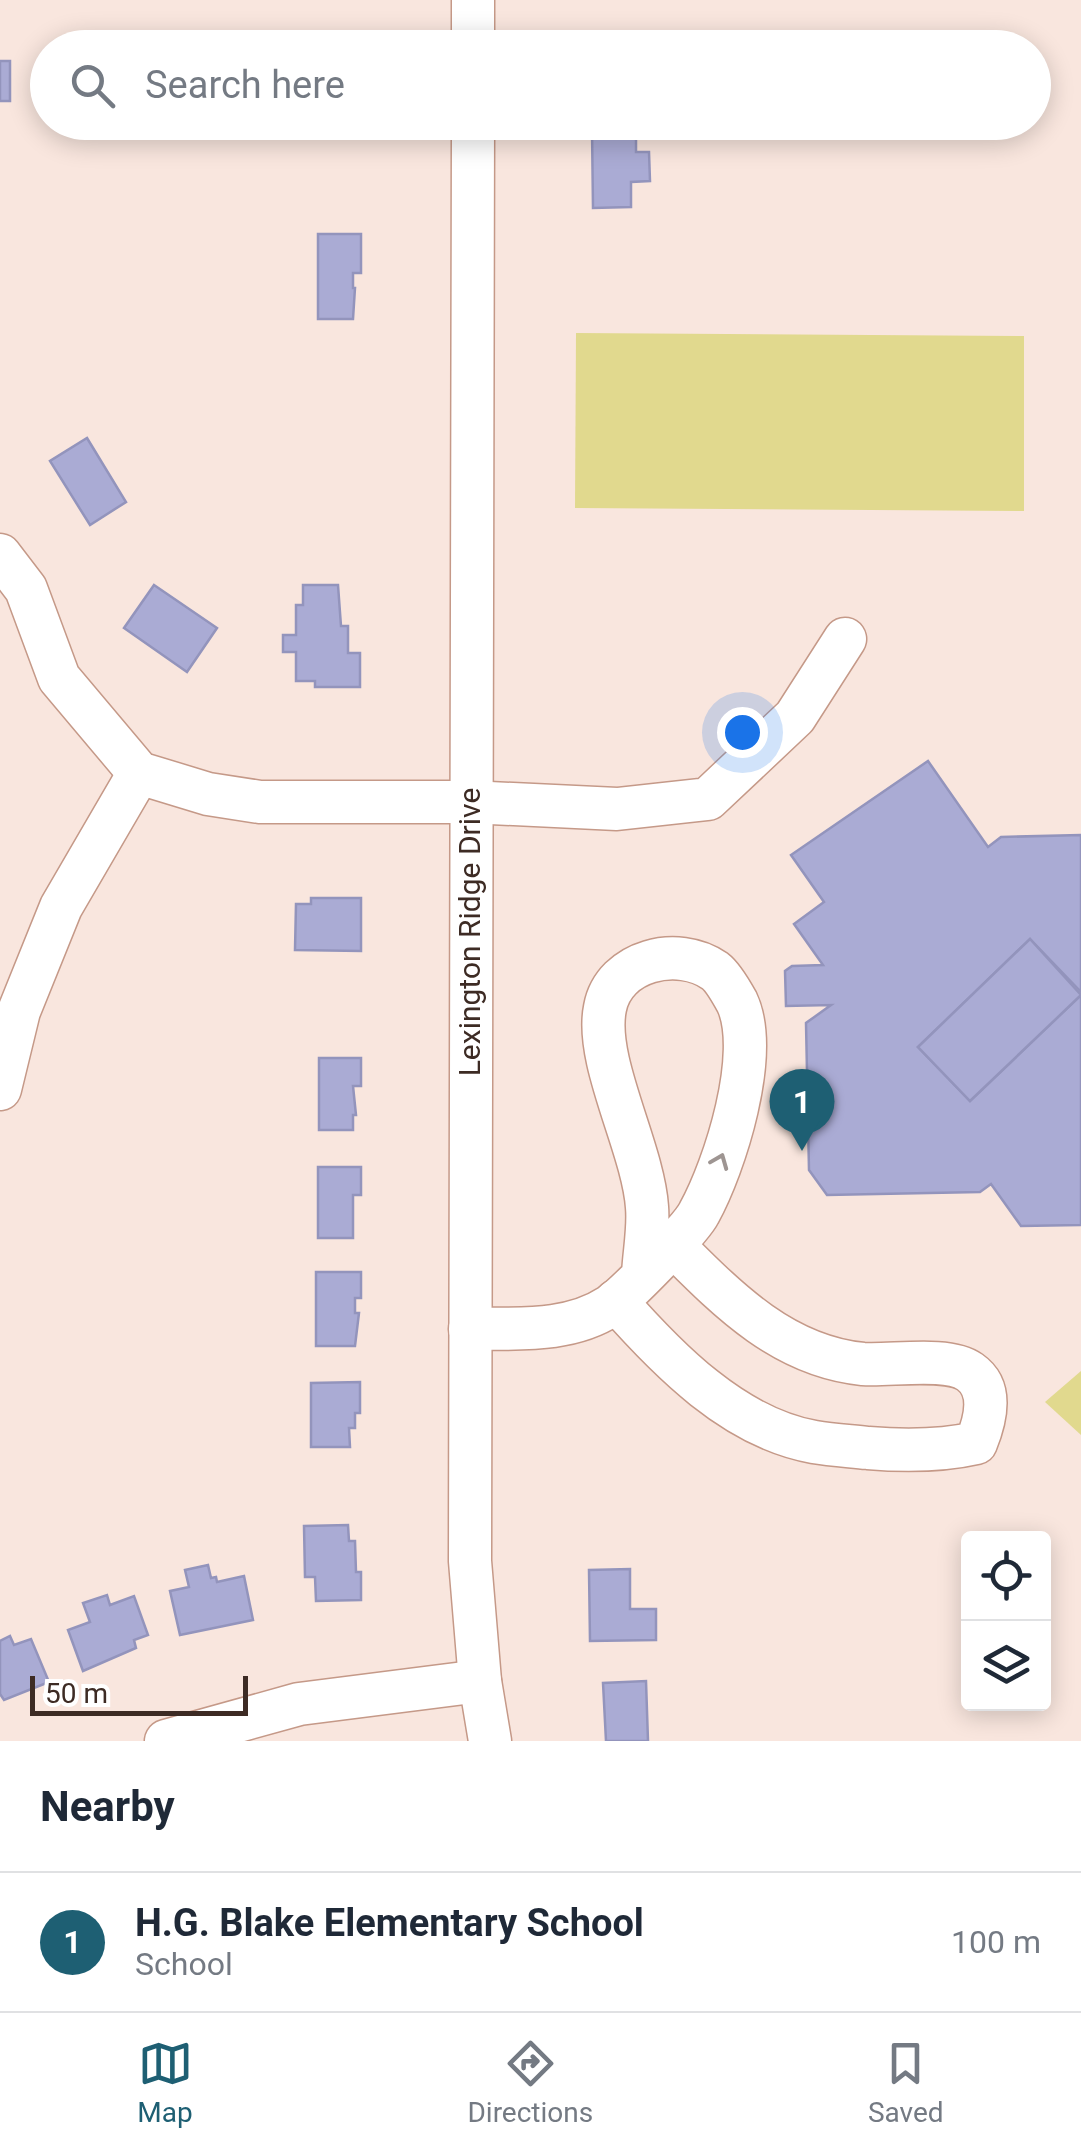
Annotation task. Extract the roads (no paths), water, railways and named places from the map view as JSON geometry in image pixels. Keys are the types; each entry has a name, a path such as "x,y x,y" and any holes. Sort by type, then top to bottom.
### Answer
{"street":[{"path":"473,0 473,30"},
{"name":"Lexington Ridge Drive","path":"473,140 470,1561 480,1681 490,1741"},
{"path":"0,555 26,589 59,678 140,773 208,794 260,802 469,802 618,809 708,799 795,716 845,639"},
{"path":"3,1063 18,1011 60,907 140,773"},
{"path":"470,1329 542,1328 579,1320 629,1288 698,1216 736,1123 745,1058 738,1004 718,972 689,959 655,959 625,974 606,1002 601,1032 648,1206 629,1288 656,1347 715,1396 771,1429 812,1442 888,1450 953,1448 976,1442 986,1420 984,1392 971,1372 950,1365 863,1364 819,1356 776,1336 730,1302 672,1244"},
{"path":"166,1741 300,1704 480,1681"}],"place":[{"name":"H.G. Blake Elementary School","path":"802,1151"}]}
